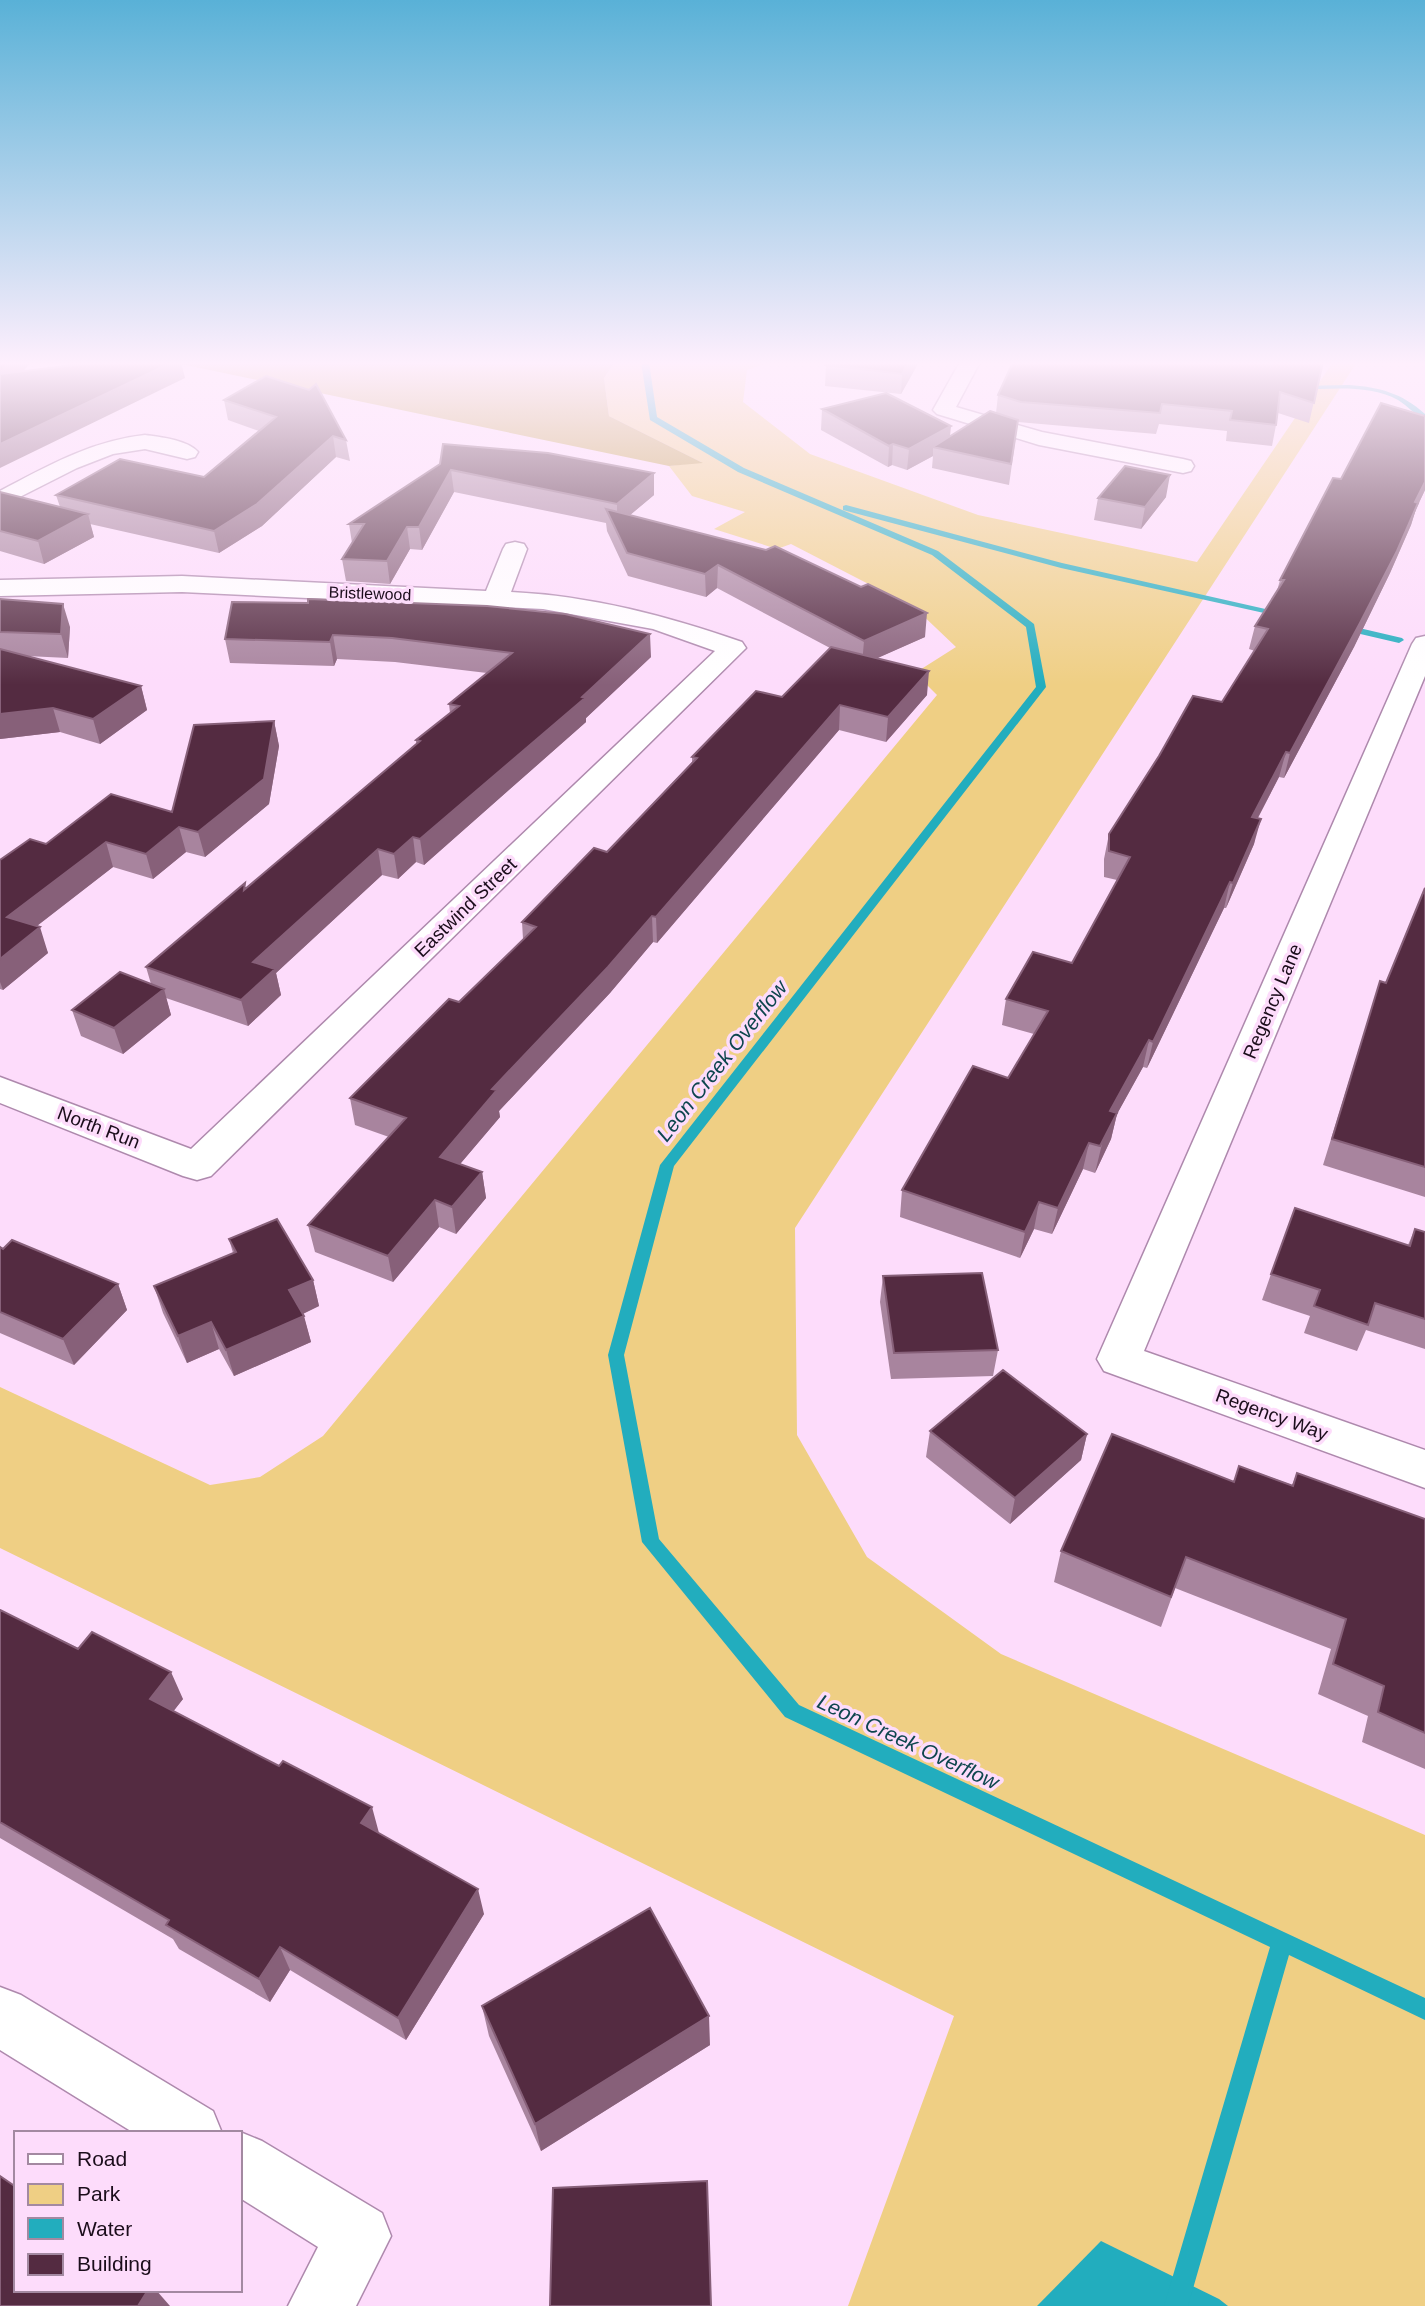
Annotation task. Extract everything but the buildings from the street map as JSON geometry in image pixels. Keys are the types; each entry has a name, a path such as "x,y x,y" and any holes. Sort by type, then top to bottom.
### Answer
{"street":[{"path":"0,500 59,470"},
{"path":"496,598 515,549"},
{"name":"Bristlewood","path":"0,587 168,584 496,598 556,603 623,614 685,630 733,648"},
{"name":"Regency Lane","path":"1119,1359 1425,644"},
{"name":"Eastwind Street","path":"197,1166 733,648"},
{"name":"North Run","path":"0,1089 197,1166"},
{"name":"Regency Way","path":"1119,1359 1425,1469"},
{"path":"0,2016 188,2131"},
{"path":"242,2164 359,2236 321,2306"}],"green space":[{"path":"672,470 853,470 978,515 1197,562 1260,470 1287,470 795,1228 797,1435 867,1557 1001,1654 1425,1835 1425,2306 848,2306 954,2016 0,1548 0,1387 210,1485 260,1477 323,1436 937,695 915,673 956,647 915,608 791,544 777,549 714,529 745,512 692,496"}],"water":[{"path":"1101,2241 1219,2299 1228,2306 1037,2306"}],"waterway":[{"name":"Leon Creek Overflow","path":"740,470 935,553 1031,626 1041,687 667,1165 616,1355 651,1542 792,1711 1425,2009"},
{"path":"846,508 1061,565 1282,614"},
{"path":"1342,627 1399,640"},
{"path":"1176,2306 1282,1942"}]}
